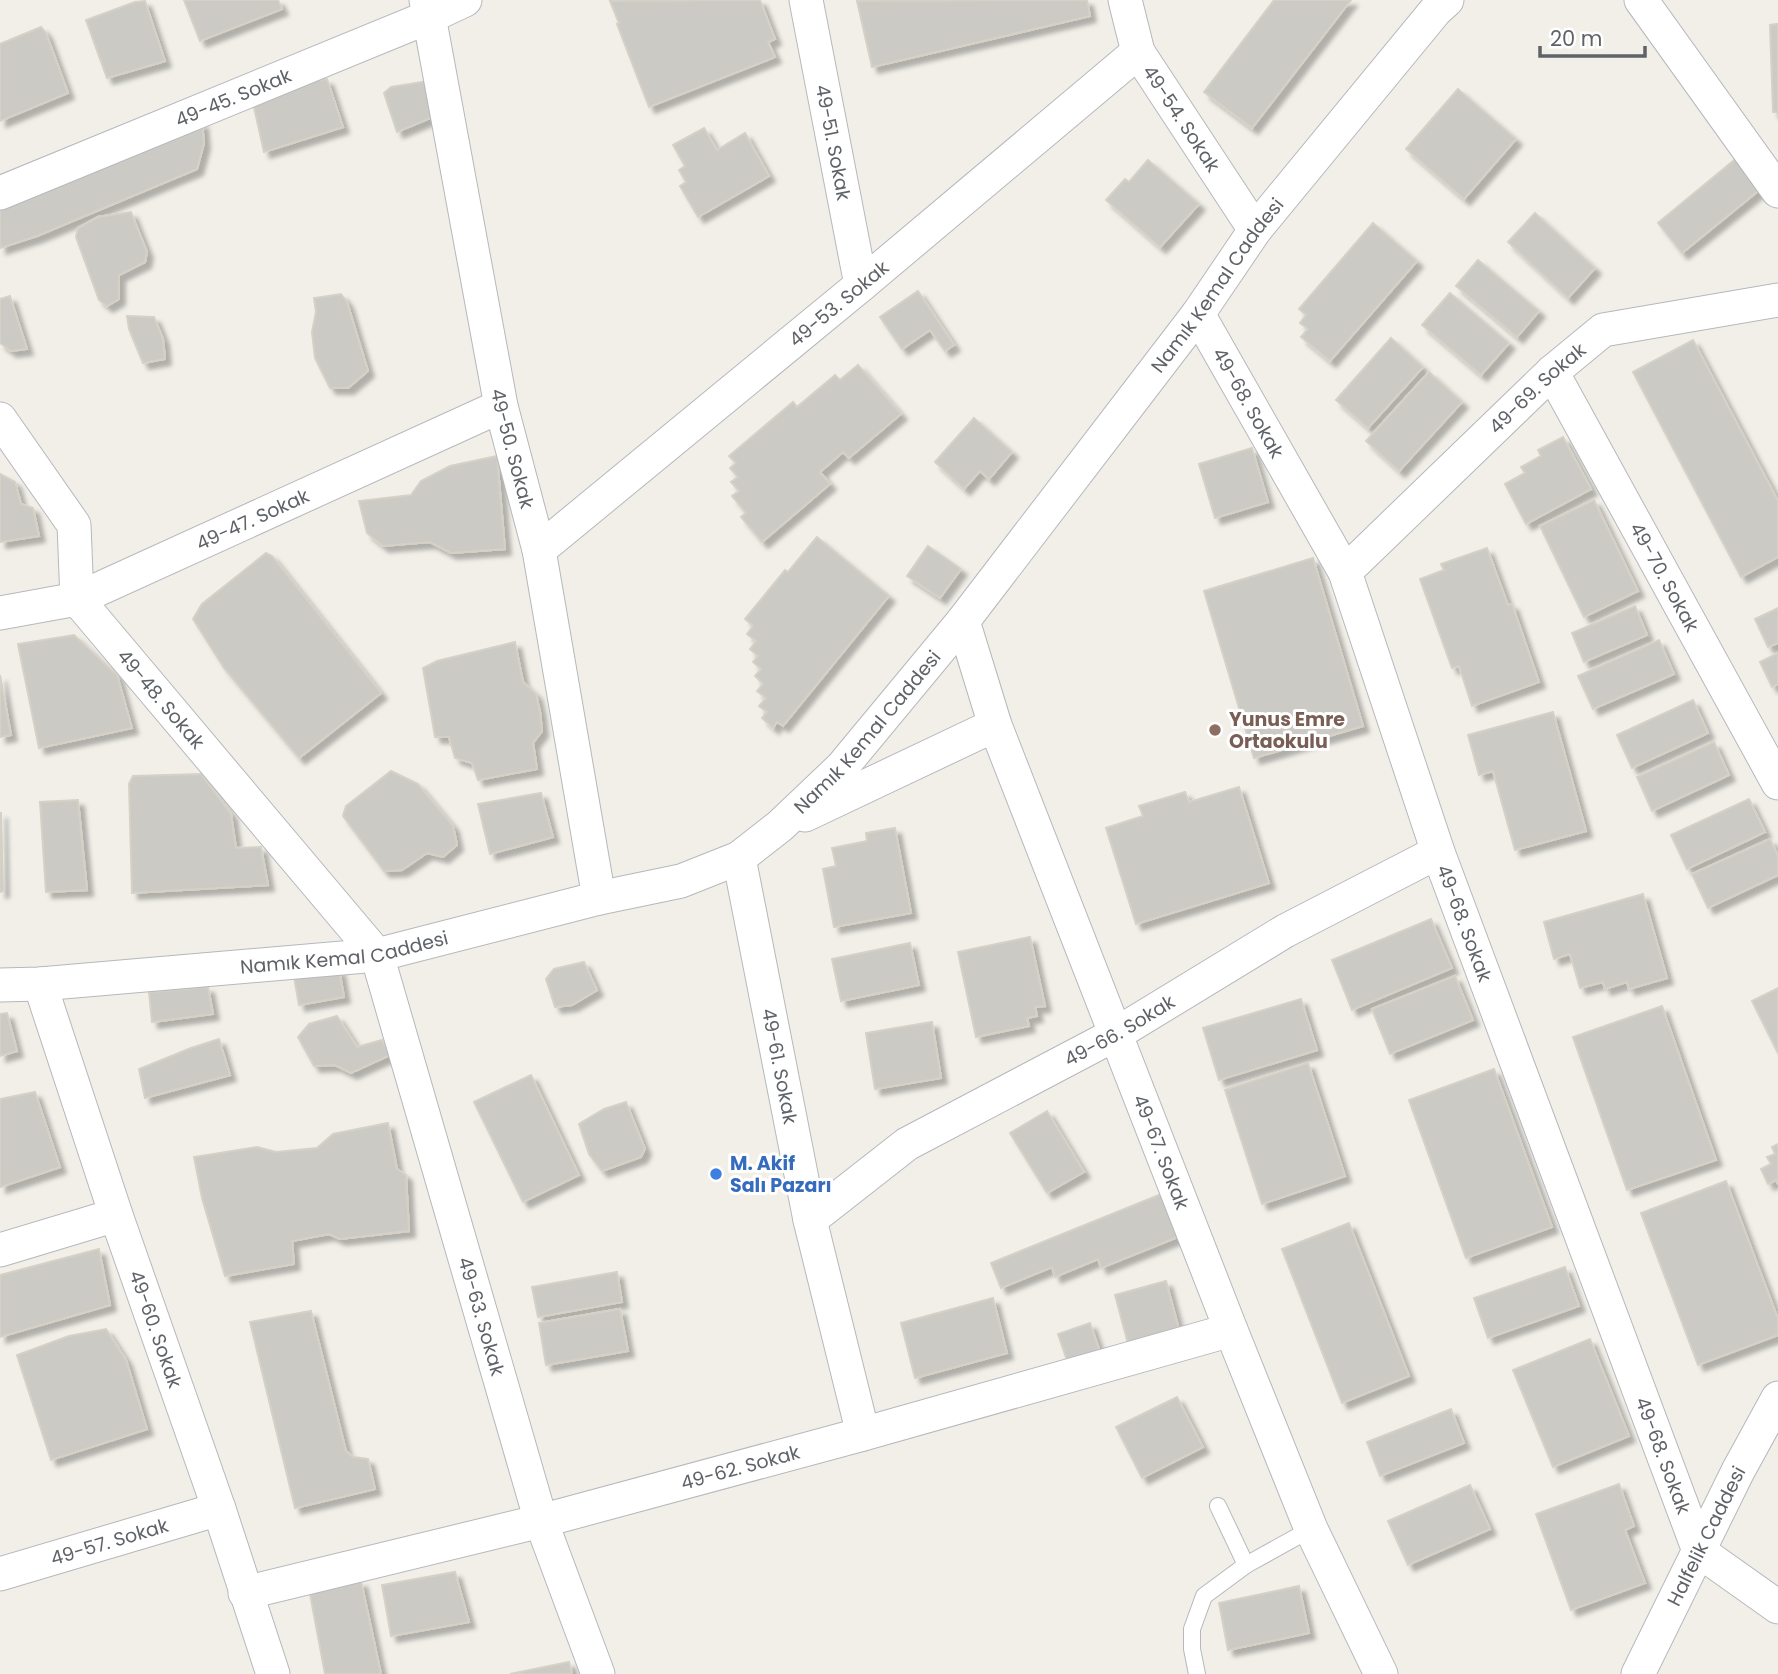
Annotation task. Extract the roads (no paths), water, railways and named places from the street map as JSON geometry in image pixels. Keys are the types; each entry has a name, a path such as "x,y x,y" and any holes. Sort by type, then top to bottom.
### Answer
{"street":[{"name":"49-45. Sokak","path":"0,193 428,8 465,0"},
{"name":"49-51. Sokak","path":"806,0 861,285"},
{"name":"49-54. Sokak","path":"1125,0 1138,52 1255,230"},
{"path":"1641,0 1778,191"},
{"name":"Namık Kemal Caddesi","path":"0,985 40,984 377,955 599,898 681,881 740,858 780,826 842,767 963,621 1198,314 1255,230 1437,3"},
{"name":"49-50. Sokak","path":"428,8 500,406 539,550 599,898"},
{"name":"49-53. Sokak","path":"539,550 1138,52"},
{"name":"49-69. Sokak","path":"1345,572 1552,372 1603,330 1778,300"},
{"name":"49-68. Sokak","path":"1198,314 1345,572 1438,852 1699,1551"},
{"name":"49-70. Sokak","path":"1552,372 1778,783"},
{"name":"49-47. Sokak","path":"0,613 78,599 500,406"},
{"path":"0,419 74,525 78,599"},
{"name":"49-48. Sokak","path":"78,599 377,955"},
{"name":"49-67. Sokak","path":"963,621 995,725 1231,1330 1311,1529 1381,1674"},
{"path":"780,826 995,725"},
{"name":"49-66. Sokak","path":"810,1220 907,1144 1116,1034 1285,931 1438,852"},
{"name":"49-61. Sokak","path":"740,858 810,1220 863,1434"},
{"name":"49-63. Sokak","path":"377,955 541,1521 598,1674"},
{"name":"49-60. Sokak","path":"40,984 273,1674"},
{"path":"0,1250 116,1215"},
{"name":"49-62. Sokak","path":"246,1593 541,1521 1231,1330"},
{"name":"Halfelik Caddesi","path":"1639,1674 1738,1471 1778,1398"},
{"name":"49-57. Sokak","path":"0,1574 219,1509"},
{"path":"1699,1551 1778,1607"}],"lane":[{"path":"1218,1506 1246,1565"},
{"path":"1197,1674 1192,1649 1192,1629 1204,1596 1246,1565 1311,1529"}],"place":[{"name":"Yunus Emre Ortaokulu","path":"1215,730"},
{"name":"M. Akif Salı Pazarı","path":"716,1174"}]}
